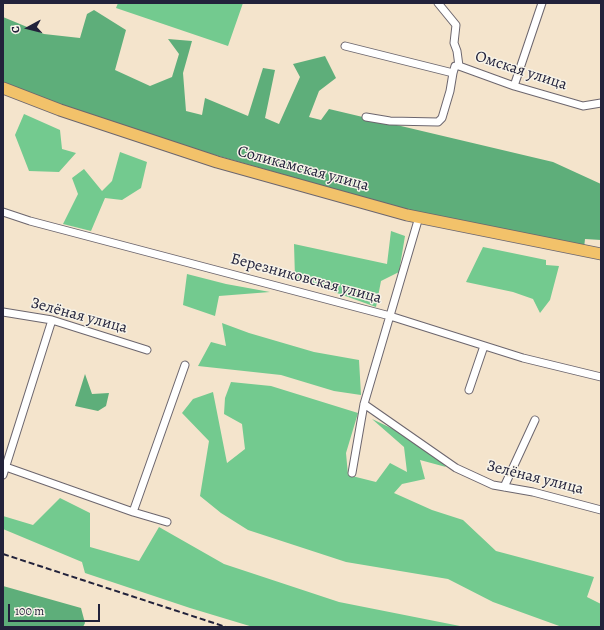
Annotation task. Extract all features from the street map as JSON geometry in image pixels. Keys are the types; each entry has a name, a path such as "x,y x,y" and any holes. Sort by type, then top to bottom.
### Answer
{"main road":[{"name":"Соликамская улица","path":"3,88 60,110 218,162 419,217 601,254"}],"street":[{"path":"438,3 456,25 454,43 457,50 459,66"},
{"path":"514,86 542,3"},
{"name":"Омская улица","path":"345,46 453,73 455,66 459,66 514,86 583,106 601,103"},
{"path":"366,118 390,121 438,122 442,118 450,92 453,73"},
{"name":"Березниковская улица","path":"3,212 30,221 390,316 523,358 601,377"},
{"path":"352,473 364,404 419,217"},
{"name":"Зелёная улица","path":"3,312 52,320 147,350"},
{"path":"3,475 4,466 52,320"},
{"path":"469,390 484,346"},
{"path":"133,512 185,365"},
{"name":"Зелёная улица","path":"364,404 456,468 493,485 533,492 601,510"},
{"path":"504,487 535,420"},
{"path":"4,466 133,512 166,522"}],"green space":[{"path":"118,3 243,3 228,46 116,8"},
{"path":"94,10 126,30 115,70 150,86 172,77 179,54 168,39 192,41 183,73 186,111 202,115 205,98 248,116 263,68 275,70 265,118 279,124 300,77 293,64 325,56 336,78 319,91 309,117 321,120 329,109 553,162 601,184 601,240 585,239 584,248 419,213 208,153 62,105 3,83 3,17 44,34 80,38 87,14"},
{"path":"24,114 60,130 62,149 76,153 59,172 29,171 15,135"},
{"path":"120,152 147,162 141,188 122,200 105,198 91,231 63,224 78,194 72,178 84,169 102,191 112,181"},
{"path":"391,231 405,236 399,272 381,281 376,307 295,278 294,244 387,264"},
{"path":"483,247 546,260 546,265 559,266 550,300 540,313 533,299 513,292 466,282"},
{"path":"187,274 226,284 270,292 219,296 215,316 183,305"},
{"path":"222,323 249,333 314,352 359,360 361,395 334,391 281,375 198,366 211,342 226,346"},
{"path":"85,374 92,394 109,393 106,406 98,411 75,406"},
{"path":"231,382 271,386 358,413 346,453 348,475 376,482 390,463 407,472 404,447 372,419 410,437 436,455 446,467 420,460 425,479 402,484 394,493 432,510 463,520 496,551 594,577 587,597 601,604 601,627 562,627 493,602 448,579 346,562 248,530 221,513 200,496 209,441 182,413 193,399 213,392 227,463 245,449 242,424 224,414 225,398"},
{"path":"60,498 90,513 90,547 139,561 159,527 224,564 339,602 465,627 253,627 190,608 85,573 82,562 3,529 3,516 33,525"},
{"path":"3,586 81,608 85,623 83,627 3,627"}],"railway":[{"path":"3,554 226,627"}]}
